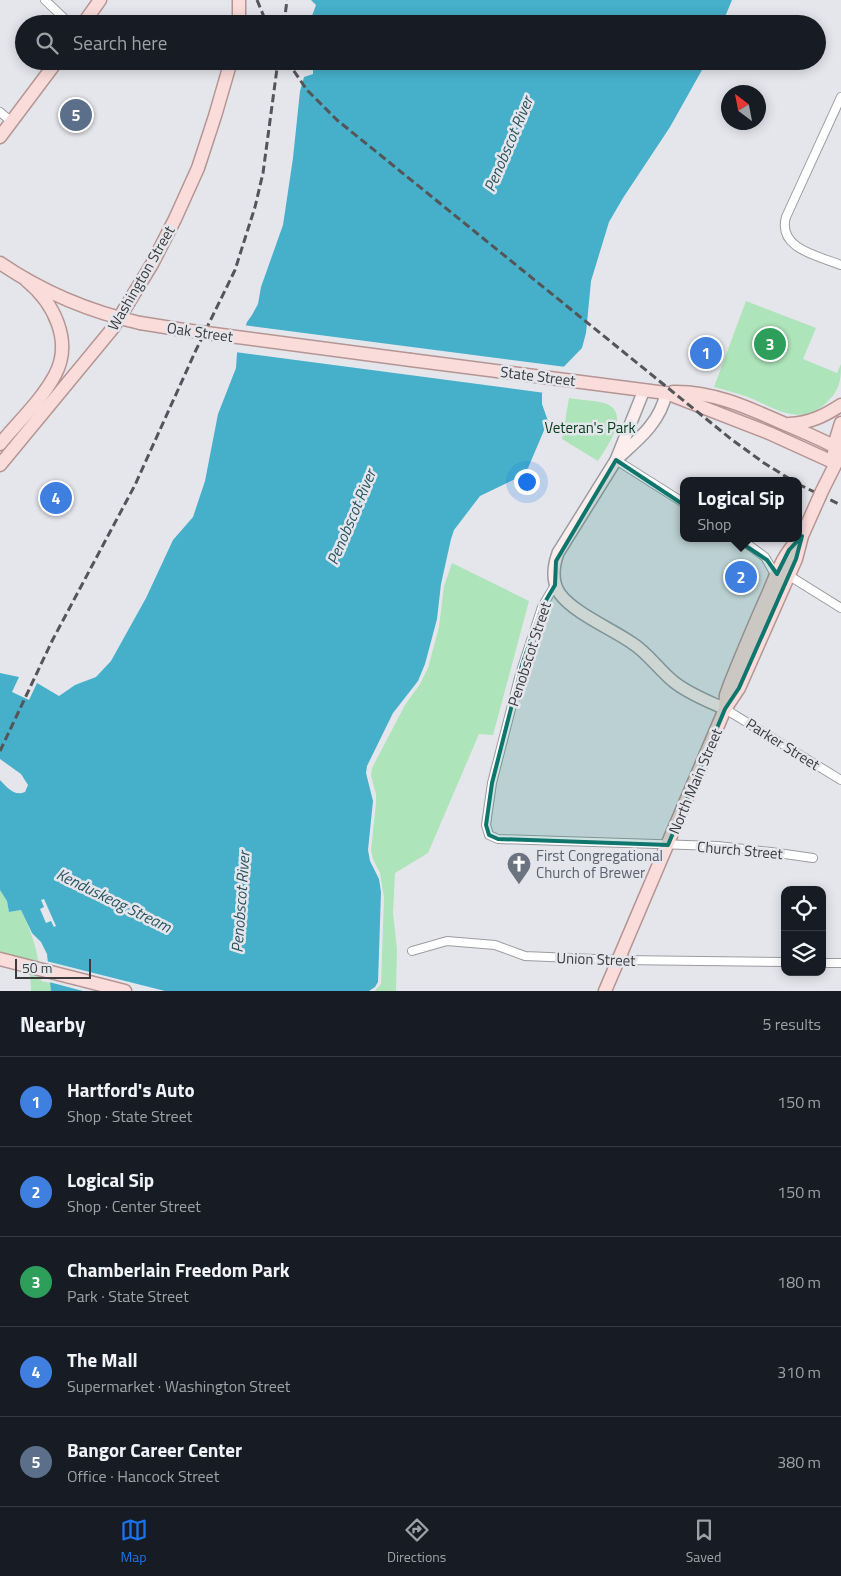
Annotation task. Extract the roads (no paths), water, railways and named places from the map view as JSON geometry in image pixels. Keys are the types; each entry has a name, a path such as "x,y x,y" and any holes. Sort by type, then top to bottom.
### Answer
{"main road":[{"path":"89,15 100,0"},
{"path":"239,0 239,15"},
{"path":"0,137 50,70"},
{"name":"Washington Street","path":"0,465 109,333 120,318 161,248 190,186 213,124 228,70"},
{"name":"Oak Street","path":"0,263 26,280 62,297 120,318 140,323 194,332 411,360"},
{"path":"0,444 43,393 56,374 60,361 61,340 56,319 46,301 26,280"},
{"name":"State Street","path":"411,360 666,393 689,392 709,395 734,403 787,425 838,456"},
{"name":"State Street","path":"666,393 769,433 838,456"},
{"path":"787,425 801,424 818,419 841,405"},
{"name":"North Main Street","path":"802,536 838,456 841,423"},
{"name":"North Main Street","path":"605,991 725,709 739,688 782,575 797,554 800,542"},
{"path":"0,959 125,991"}],"street":[{"path":"45,0 61,15"},
{"path":"841,97 784,224 785,235 795,246 841,265"},
{"path":"0,112 12,122"},
{"path":"616,460 644,390"},
{"path":"616,460 643,435 653,422 662,408 666,393"},
{"path":"616,460 680,500"},
{"name":"Penobscot Street","path":"489,835 486,825 492,783 516,689 542,607 555,585 554,567 558,554 616,460"},
{"path":"744,542 765,557 782,575 841,608"},
{"path":"555,585 560,595 570,604 633,643 674,682 695,695 725,709"},
{"name":"Parker Street","path":"725,709 841,780"},
{"name":"Church Street","path":"489,835 498,839 732,847 812,858"},
{"name":"Union Street","path":"412,951 447,941 494,945 525,956 619,960 781,962"},
{"path":"826,962 841,963"}],"water":[{"path":"311,0 732,0 726,15 312,15 316,5"},
{"path":"313,70 702,70 670,127 609,222 591,281 586,333 582,348 545,386 542,394 542,404 548,421 528,468 517,478 480,496 454,530 441,584 437,619 425,664 418,681 393,713 367,766 366,773 373,801 368,850 370,861 379,879 381,892 378,982 375,987 369,991 51,991 47,954 41,942 32,933 21,910 9,912 7,901 0,890 0,780 11,791 17,793 25,792 28,785 21,774 0,759 0,673 19,677 12,692 29,700 37,683 59,696 75,685 96,677 111,661 146,598 173,540 193,517 205,481 218,414 236,368 237,353 247,322 258,304 261,287 283,225 300,91 304,77 313,74"}],"railway":[{"path":"257,0 263,15"},
{"path":"285,15 287,0"},
{"path":"0,751 52,641 135,485 196,350 235,270 255,207 263,173 277,70"},
{"path":"293,70 307,90 337,120 731,439 787,477"},
{"path":"802,486 841,505"}],"place":[{"name":"Bangor Career Center","path":"76,115"},
{"name":"Chamberlain Freedom Park","path":"770,344"},
{"name":"Hartford's Auto","path":"706,353"},
{"name":"The Mall","path":"56,498"},
{"name":"Logical Sip","path":"741,577"},
{"name":"First Congregational Church of Brewer","path":"519,885"}],"water label":[{"name":"Penobscot River","path":"508,144"},
{"name":"Penobscot River","path":"351,517"},
{"name":"Kenduskeag Stream","path":"114,900"},
{"name":"Penobscot River","path":"240,902"}],"park label":[{"name":"Veteran's Park","path":"590,427"}]}
